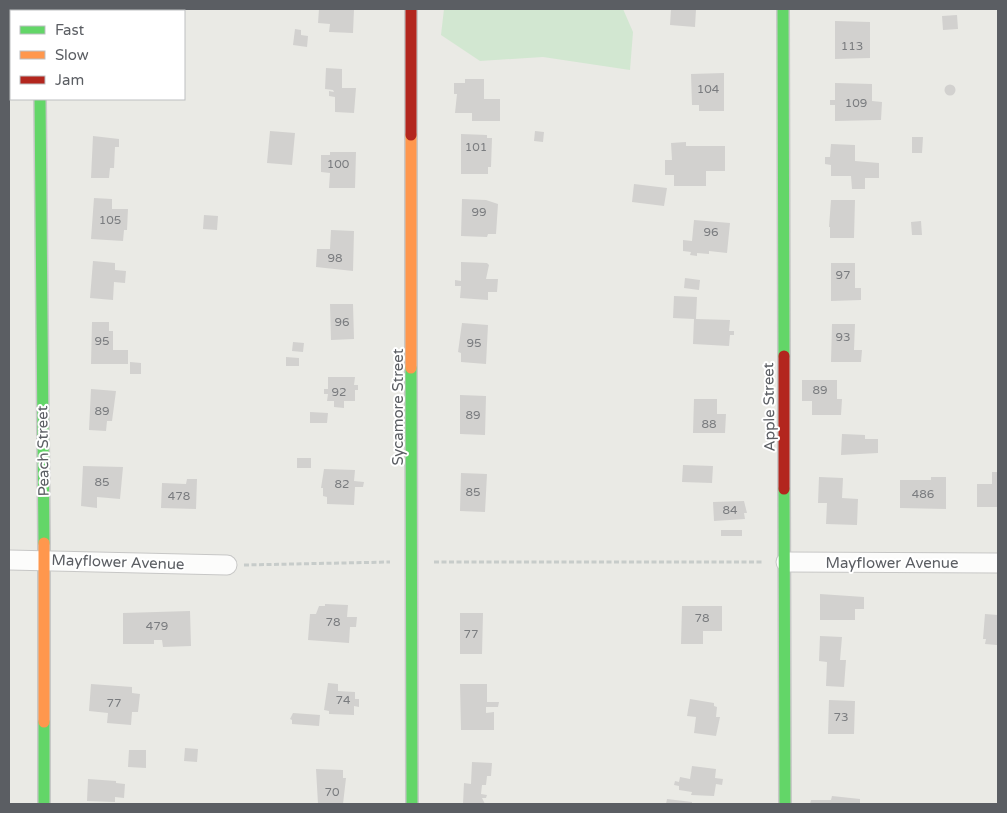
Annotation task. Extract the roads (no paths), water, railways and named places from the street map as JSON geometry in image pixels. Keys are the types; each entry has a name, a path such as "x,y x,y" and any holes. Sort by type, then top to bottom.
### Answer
{"street":[{"name":"Sycamore Street","path":"411,9 412,804"},
{"name":"Apple Street","path":"783,9 786,562 785,804"},
{"name":"Peach Street","path":"40,100 44,804"},
{"name":"Mayflower Avenue","path":"9,560 44,559 227,566"},
{"name":"Mayflower Avenue","path":"786,562 998,563"}]}
